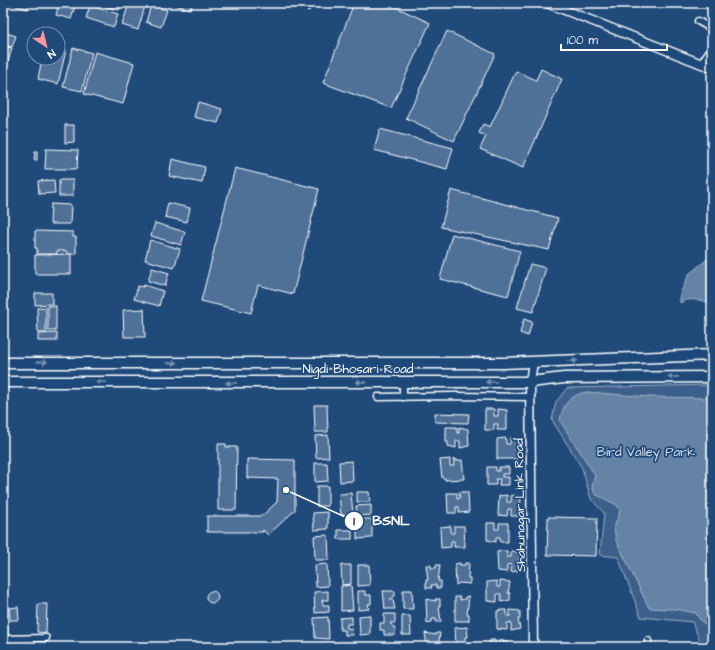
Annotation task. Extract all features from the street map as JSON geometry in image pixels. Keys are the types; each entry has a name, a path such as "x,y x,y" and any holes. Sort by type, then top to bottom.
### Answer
{"main road":[{"name":"Nigdi Bhosari Road","path":"3,362 301,364 533,362 712,355"},
{"name":"Nigdi Bhosari Road","path":"3,382 530,382 564,378 712,377"}],"street":[{"path":"547,3 712,68"},
{"path":"698,22 712,29"},
{"path":"701,64 712,47"},
{"name":"Shahunagar Link Road","path":"533,362 530,382 533,647"},
{"path":"403,382 403,397"},
{"path":"455,382 455,396"},
{"path":"378,397 531,397"},
{"path":"8,647 6,639 46,638"}],"green space":[{"name":"Bird Valley Park","path":"712,385 712,647 701,647 701,643 692,622 641,617 618,557 600,555 604,513 591,499 582,468 552,420 556,402 567,388"}],"shaded area":[{"path":"712,255 712,304 696,300 688,300 680,303 680,294 689,274"},
{"name":"Bird Valley Park","path":"587,392 649,397 712,398 712,630 701,621 696,613 674,609 649,608 616,540 614,528 620,511 617,505 595,494 592,486 595,475 560,421 565,405 568,401 576,395"}],"building":[{"path":"5,3 29,3 28,9"},
{"path":"59,3 76,3 71,19 56,15"},
{"path":"90,3 121,3 119,10"},
{"path":"129,3 145,6 138,30 122,25"},
{"path":"174,3 193,3 191,9 174,5"},
{"path":"286,3 312,3 309,11"},
{"path":"354,3 387,3 430,23 391,108 323,83"},
{"path":"151,5 167,10 161,27 146,22"},
{"path":"90,6 118,14 114,27 86,18"},
{"path":"447,31 495,54 454,141 406,118"},
{"path":"3,32 16,36 12,47 3,45"},
{"path":"3,46 12,48 6,69 3,68"},
{"path":"73,48 92,53 82,91 63,87"},
{"path":"95,52 134,63 123,104 84,94"},
{"path":"40,66 62,66 58,84 38,79"},
{"path":"541,69 562,79 523,168 480,149 486,136 479,133 483,124 490,127 516,71 536,80"},
{"path":"198,102 222,109 218,123 194,117"},
{"path":"65,125 74,125 74,142 65,143"},
{"path":"380,129 453,148 447,169 374,150"},
{"path":"46,149 78,150 77,169 45,169"},
{"path":"35,151 37,151 37,160 34,160"},
{"path":"172,159 205,167 202,183 169,176"},
{"path":"235,168 319,189 293,294 258,285 251,313 201,301"},
{"path":"54,180 55,193 39,194 38,181"},
{"path":"59,180 73,180 73,196 59,196"},
{"path":"451,190 558,218 549,250 441,227"},
{"path":"168,203 190,208 187,222 165,217"},
{"path":"51,204 71,205 70,224 50,224"},
{"path":"155,223 185,232 181,245 151,236"},
{"path":"35,231 73,232 73,237 76,237 76,254 67,254 67,251 57,251 57,254 37,254 37,248 35,248"},
{"path":"452,234 520,251 508,296 440,279"},
{"path":"150,240 180,249 174,268 145,260"},
{"path":"71,254 71,274 35,274 35,255"},
{"path":"530,264 546,268 533,312 517,308"},
{"path":"152,268 169,273 165,286 148,281"},
{"path":"144,285 163,291 159,306 134,299 138,286 143,287"},
{"path":"35,293 52,293 52,304 35,305"},
{"path":"3,304 6,304 6,318 3,318"},
{"path":"48,306 56,306 56,331 48,331"},
{"path":"46,307 46,333 38,333 37,308"},
{"path":"144,309 145,337 124,337 123,310"},
{"path":"524,319 532,322 528,336 520,333"},
{"path":"57,333 57,341 38,341 38,334"},
{"path":"314,405 327,405 328,432 315,432"},
{"path":"485,409 494,409 494,416 498,416 498,409 507,410 507,430 497,430 498,424 494,424 494,430 485,430"},
{"path":"435,413 469,414 468,423 435,422"},
{"path":"446,427 457,427 457,433 459,433 459,427 468,429 469,446 460,448 460,441 456,441 456,448 448,446 448,442 446,442"},
{"path":"328,435 329,457 316,458 315,436"},
{"path":"506,438 506,444 510,444 510,438 518,440 518,459 497,459 497,439"},
{"path":"218,444 226,444 226,447 237,447 236,510 218,510"},
{"path":"247,459 295,460 295,510 268,535 263,530 263,532 207,532 207,516 262,516 277,502 278,479 247,478"},
{"path":"450,459 450,466 454,466 453,459 456,459 456,461 462,460 464,479 445,480 445,478 442,478 440,460"},
{"path":"352,461 353,481 340,482 339,462"},
{"path":"315,463 327,463 328,481 315,482"},
{"path":"487,467 496,467 496,471 499,471 499,467 509,467 509,474 502,474 502,477 509,477 509,485 499,485 500,479 496,479 496,485 487,485"},
{"path":"317,486 328,486 328,506 317,506"},
{"path":"357,492 369,492 370,502 357,502"},
{"path":"459,492 468,492 469,512 459,513 459,507 456,507 456,513 448,513 447,493 457,493 457,499 460,498"},
{"path":"351,493 353,514 341,515 339,494"},
{"path":"507,495 507,502 511,502 511,495 521,497 520,516 511,516 511,509 508,509 507,516 498,515 499,496"},
{"path":"371,505 371,515 357,516 356,506"},
{"path":"328,512 328,529 314,530 313,513"},
{"path":"548,517 597,518 596,556 547,555"},
{"path":"357,519 372,519 372,538 357,539"},
{"path":"487,523 495,523 495,529 499,529 499,523 508,523 508,542 500,542 500,537 496,537 496,542 487,540"},
{"path":"451,526 451,533 454,533 454,526 464,526 465,547 454,547 454,541 451,541 451,547 441,548 440,527"},
{"path":"338,530 352,530 352,539 338,539"},
{"path":"328,535 329,560 315,560 314,536"},
{"path":"507,551 507,557 511,557 511,551 520,552 520,560 518,560 518,563 520,563 520,570 511,572 511,564 507,565 507,572 498,571 497,552"},
{"path":"460,563 460,565 465,565 465,563 469,563 468,578 470,578 470,584 459,583 456,585 455,564"},
{"path":"327,564 328,586 316,587 315,565"},
{"path":"341,565 351,565 351,584 342,585"},
{"path":"358,565 369,565 370,585 358,586"},
{"path":"426,565 431,565 431,568 436,568 436,565 440,565 438,581 441,581 441,588 436,588 436,585 431,585 432,588 426,588 426,580 428,580"},
{"path":"497,581 497,587 500,587 500,581 510,582 508,593 510,593 510,600 501,602 501,594 497,594 497,602 487,601 487,582"},
{"path":"351,585 353,610 341,611 341,586"},
{"path":"403,590 412,590 413,609 403,609"},
{"path":"214,591 217,592 217,602 210,603 207,602 206,595 207,592"},
{"path":"328,591 328,600 322,600 323,605 329,605 329,612 315,613 314,592"},
{"path":"358,591 365,591 365,595 371,595 371,604 368,604 369,609 358,610"},
{"path":"383,591 395,591 395,596 389,600 393,600 395,609 385,609"},
{"path":"469,596 467,614 469,614 469,621 455,621 455,597 460,597 460,600"},
{"path":"426,599 436,601 435,599 440,599 439,606 441,622 436,622 436,619 432,619 432,622 427,623"},
{"path":"38,604 47,604 46,633 37,632"},
{"path":"18,607 19,620 10,620 9,608"},
{"path":"507,610 507,616 510,616 510,610 520,611 520,619 518,619 520,629 511,631 511,623 507,623 507,630 497,629 497,611"},
{"path":"384,614 395,614 395,623 390,623 395,629 395,635 384,635 384,630 380,630 380,623 384,623"},
{"path":"5,615 5,625 3,626 3,616"},
{"path":"370,615 370,634 360,635 359,616"},
{"path":"402,616 410,616 411,635 402,635"},
{"path":"328,617 329,639 315,638 314,618"},
{"path":"352,617 352,624 347,624 347,628 352,629 353,635 345,635 345,630 340,630 340,618"},
{"path":"3,627 8,627 8,633 3,633"},
{"path":"467,627 468,637 465,637 465,645 468,645 468,647 456,647 455,628"},
{"path":"425,633 436,635 436,633 440,633 438,647 427,647"},
{"path":"490,640 495,640 496,647 486,647 486,644 490,643"},
{"path":"499,640 509,642 509,647 499,647"},
{"path":"340,642 350,642 350,647 340,647"},
{"path":"320,643 328,643 328,647 320,647"},
{"path":"359,644 369,644 369,647 359,647"}],"place":[{"name":"BSNL","path":"286,490"}]}
